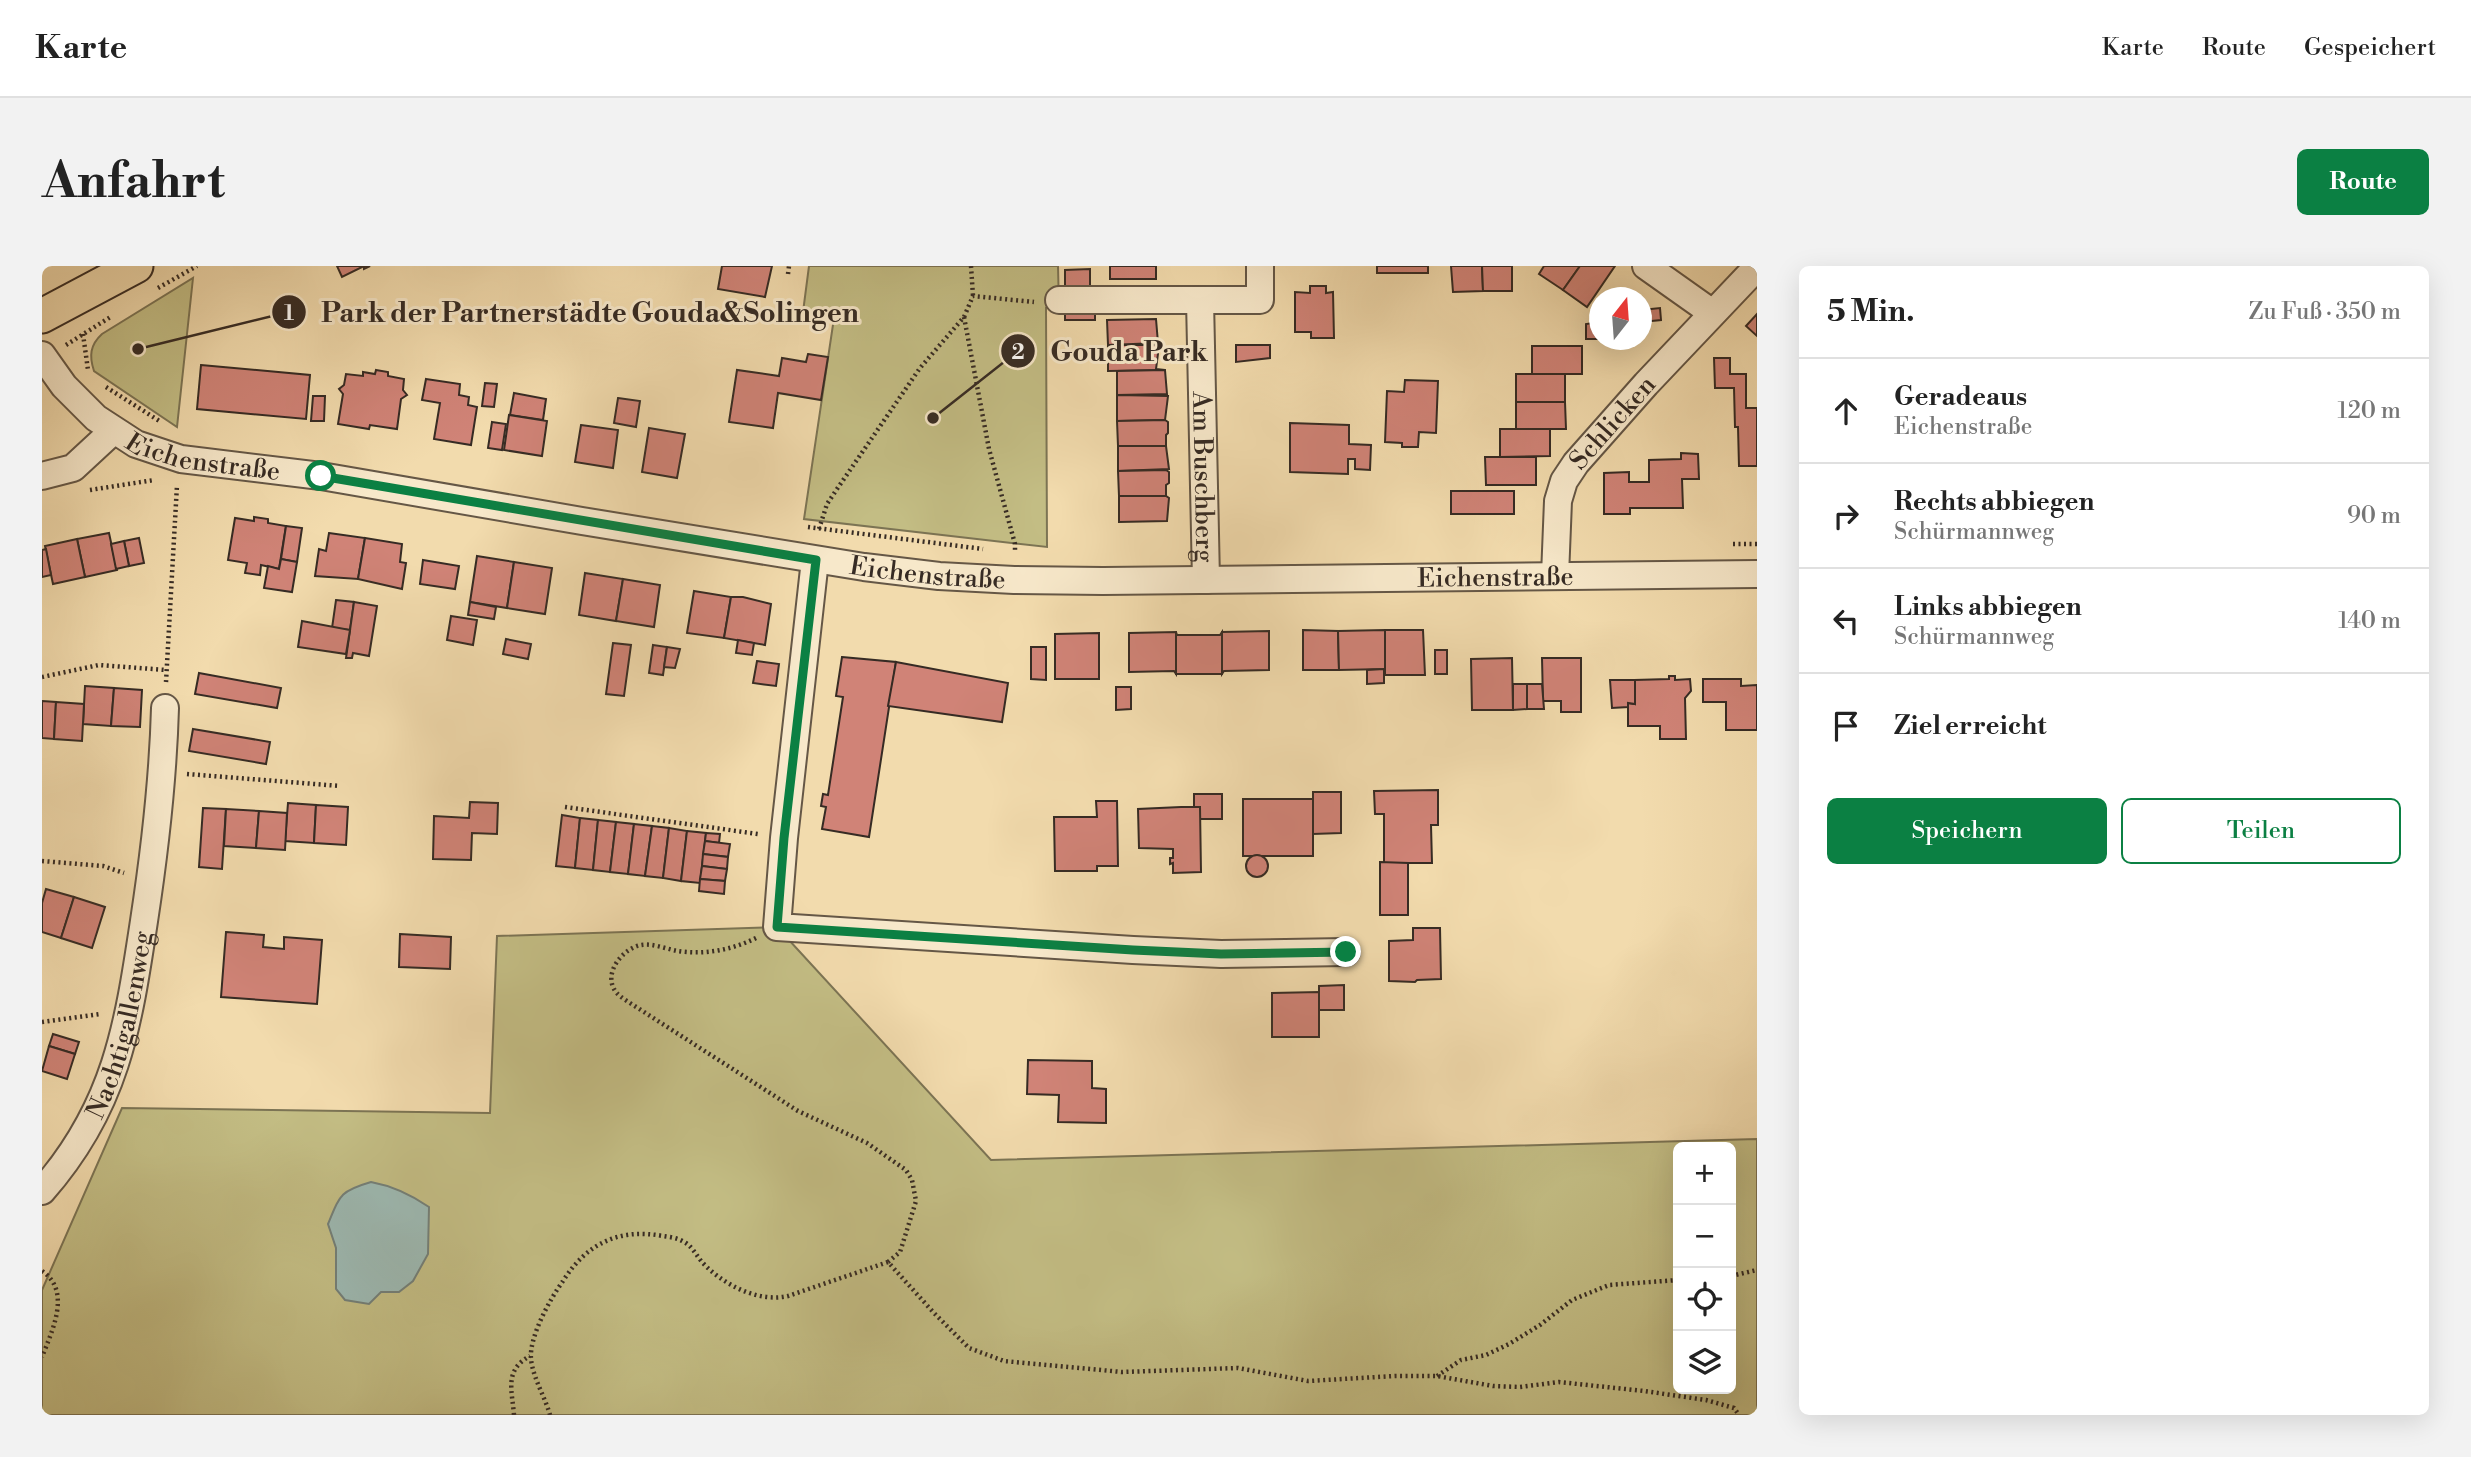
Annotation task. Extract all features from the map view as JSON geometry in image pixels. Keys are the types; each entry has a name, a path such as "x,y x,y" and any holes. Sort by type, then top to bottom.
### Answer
{"main road":[{"path":"42,316 136,266"}],"street":[{"path":"1059,300 1260,300 1260,266"},
{"path":"1646,266 1711,312"},
{"name":"Schlicken","path":"1555,576 1558,501 1564,481 1576,463 1711,312 1757,267"},
{"name":"Am Buschberg","path":"1200,300 1206,580"},
{"name":"Eichenstraße","path":"42,355 72,396 113,431 136,444 181,459 332,478 816,560 939,576 1014,580 1206,580 1757,574"},
{"name":"Eichenstraße","path":"42,476 73,468 113,431"},
{"path":"816,560 784,838 777,927 1221,954 1346,952"},
{"name":"Nachtigallenweg","path":"42,1191 75,1149 99,1105 114,1069 130,1010 157,841 165,708"}],"path":[{"path":"788,274 789,266"},
{"path":"805,527 819,529 827,504 884,419 920,368 964,317 973,296 971,266"},
{"path":"973,296 1030,302 1059,300"},
{"path":"964,317 989,449 1015,552"},
{"path":"83,334 88,371"},
{"path":"97,381 165,424"},
{"path":"81,491 159,479"},
{"path":"165,708 177,481"},
{"path":"42,677 99,665 166,670"},
{"path":"163,772 340,786"},
{"path":"565,807 784,838"},
{"path":"42,862 103,866 150,881"},
{"path":"550,1415 530,1356 546,1306 574,1265 601,1245 622,1234 657,1235 683,1241 711,1270 733,1286 771,1298 797,1293 888,1262 900,1252 916,1201 912,1180 906,1170 867,1143 799,1111 630,1003 613,989 611,976 619,959 628,949 648,944 698,953 724,950 748,942 777,927"},
{"path":"42,1022 130,1010"},
{"path":"888,1262 969,1348 1004,1361 1122,1372 1238,1368 1308,1381 1437,1376 1520,1387 1559,1382 1706,1400 1734,1408 1740,1415"},
{"path":"1736,1275 1757,1270"},
{"path":"42,1271 54,1284 59,1299 42,1357"},
{"path":"1437,1376 1461,1360 1486,1355 1509,1344 1540,1325 1572,1300 1609,1285 1673,1280"},
{"path":"514,1415 511,1384 513,1370 530,1356"}],"shaded area":[{"path":"809,266 1058,266 1059,308 1046,308 1047,547 804,519 834,318 803,312"},
{"path":"193,278 177,427 94,371 91,360 95,342 102,334"},
{"path":"777,927 991,1160 1757,1139 1757,1415 42,1415 42,1290 122,1108 490,1113 497,936"}],"water":[{"path":"371,1182 401,1191 429,1207 428,1254 413,1281 399,1292 381,1292 369,1304 345,1300 336,1289 336,1248 328,1224 342,1196 353,1188"}],"building":[{"path":"337,266 364,266 342,277"},
{"path":"722,266 772,266 765,297 718,289"},
{"path":"1110,266 1156,266 1156,279 1110,279"},
{"path":"1377,266 1428,266 1428,273 1377,273"},
{"path":"1451,266 1482,266 1483,291 1453,292"},
{"path":"1482,266 1512,266 1512,291 1483,291"},
{"path":"1544,266 1580,266 1563,290 1539,274"},
{"path":"1580,266 1615,266 1601,287 1589,287 1587,307 1563,290"},
{"path":"1090,269 1090,295 1065,295 1065,270"},
{"path":"1310,286 1326,286 1326,293 1333,292 1334,338 1311,338 1311,332 1295,332 1295,292 1310,293"},
{"path":"1095,307 1095,320 1065,320 1065,308"},
{"path":"1660,308 1661,320 1652,321 1652,309"},
{"path":"1757,314 1757,336 1746,326"},
{"path":"1156,319 1158,343 1108,345 1107,320"},
{"path":"1586,324 1589,324 1589,339 1586,339"},
{"path":"1108,345 1159,346 1156,369 1165,370 1108,371"},
{"path":"1236,345 1270,345 1270,358 1236,362"},
{"path":"1532,346 1582,346 1582,374 1532,374"},
{"path":"808,354 828,357 821,400 778,393 773,428 729,422 737,370 779,376 782,358 806,362"},
{"path":"1714,358 1730,358 1730,374 1746,374 1746,408 1757,408 1757,466 1739,466 1734,388 1715,388"},
{"path":"201,365 310,375 306,419 197,409"},
{"path":"376,370 404,379 403,390 407,395 401,399 397,429 370,425 369,429 338,424 343,394 339,389 344,385 346,374 363,376 363,372 375,374"},
{"path":"1165,370 1167,394 1117,395 1117,371"},
{"path":"1516,374 1565,374 1565,402 1516,402"},
{"path":"426,379 460,384 459,395 469,397 468,405 477,407 471,445 434,439 440,403 422,400"},
{"path":"1405,380 1438,381 1436,433 1419,432 1418,447 1402,447 1402,443 1385,442 1387,391 1404,392"},
{"path":"485,383 497,384 494,407 482,406"},
{"path":"514,393 546,399 543,420 510,415"},
{"path":"1117,395 1168,396 1165,420 1117,421"},
{"path":"313,396 325,396 324,421 311,421"},
{"path":"618,398 640,401 636,427 614,423"},
{"path":"1516,402 1565,402 1566,429 1516,429"},
{"path":"509,415 547,421 542,456 504,450"},
{"path":"1117,421 1168,422 1166,446 1118,446"},
{"path":"492,422 506,424 502,450 488,448"},
{"path":"1290,423 1349,425 1349,444 1371,445 1370,470 1355,469 1355,459 1348,459 1348,474 1290,472"},
{"path":"581,425 618,430 613,468 575,462"},
{"path":"649,428 685,434 677,478 642,472"},
{"path":"1500,429 1550,429 1550,456 1500,457"},
{"path":"1118,446 1166,446 1169,469 1118,471"},
{"path":"1681,453 1698,454 1699,479 1682,479 1683,508 1630,508 1630,514 1604,514 1604,473 1629,472 1629,482 1649,482 1649,460 1681,459"},
{"path":"1485,457 1536,457 1536,485 1486,485"},
{"path":"1118,471 1169,472 1169,483 1166,485 1166,496 1119,496"},
{"path":"1451,491 1514,491 1514,514 1451,514"},
{"path":"1119,496 1166,496 1169,498 1167,521 1119,522"},
{"path":"254,517 286,526 279,569 261,565 260,575 245,573 247,563 228,560 235,518 254,521"},
{"path":"286,526 302,528 297,562 281,559"},
{"path":"109,533 117,570 85,577 77,539"},
{"path":"329,533 365,538 358,579 315,576 319,549 326,551"},
{"path":"139,538 144,563 129,566 124,541"},
{"path":"365,538 402,544 400,562 406,563 402,589 358,579"},
{"path":"77,539 85,577 53,584 45,546"},
{"path":"124,541 129,566 116,569 111,544"},
{"path":"46,549 51,575 42,577 42,550"},
{"path":"477,556 514,562 507,608 470,602"},
{"path":"281,559 297,562 292,592 264,588 268,566 279,569"},
{"path":"423,560 459,566 455,589 420,584"},
{"path":"514,562 552,568 545,614 507,608"},
{"path":"585,573 623,579 616,621 579,615"},
{"path":"623,579 660,585 654,627 616,621"},
{"path":"694,591 731,597 724,638 687,633"},
{"path":"731,597 771,604 765,645 724,638"},
{"path":"336,600 354,602 350,630 332,628"},
{"path":"354,602 377,606 369,656 353,653 352,658 346,658"},
{"path":"470,602 496,607 494,619 468,615"},
{"path":"451,616 477,620 473,645 447,640"},
{"path":"302,621 350,630 346,654 298,647"},
{"path":"1303,630 1338,631 1339,670 1303,670"},
{"path":"1385,630 1423,630 1425,675 1385,675"},
{"path":"1385,630 1385,669 1339,670 1338,631"},
{"path":"1269,631 1269,670 1224,671 1222,674 1222,632"},
{"path":"1176,632 1176,674 1174,671 1129,672 1129,633"},
{"path":"1176,632 1177,635 1220,635 1222,632 1222,674 1176,674"},
{"path":"1099,633 1099,679 1055,679 1055,634"},
{"path":"506,639 531,644 528,659 503,654"},
{"path":"738,640 754,643 752,655 736,653"},
{"path":"613,643 631,645 624,696 606,694"},
{"path":"653,645 667,647 663,675 649,673"},
{"path":"667,647 680,649 675,668 664,667"},
{"path":"1031,647 1046,647 1046,680 1031,679"},
{"path":"1435,650 1447,650 1447,674 1435,674"},
{"path":"842,657 896,662 869,837 822,829 826,807 821,806 823,794 828,795 843,697 836,696"},
{"path":"1512,658 1513,710 1472,710 1471,659"},
{"path":"1542,658 1581,658 1581,712 1561,712 1561,701 1543,701"},
{"path":"757,661 779,664 776,686 753,683"},
{"path":"896,662 1008,683 1002,722 888,706"},
{"path":"1384,669 1384,683 1367,684 1367,670"},
{"path":"199,673 281,688 277,708 195,694"},
{"path":"1669,676 1675,676 1675,680 1690,679 1691,691 1685,698 1686,739 1660,739 1660,726 1628,726 1628,703 1635,704 1635,680 1669,679"},
{"path":"1703,679 1741,679 1741,686 1757,685 1757,730 1726,730 1726,702 1703,702"},
{"path":"1610,680 1635,680 1635,704 1628,703 1628,707 1612,708"},
{"path":"1513,684 1527,684 1527,709 1513,710"},
{"path":"1527,684 1542,684 1544,709 1527,709"},
{"path":"85,686 114,688 111,726 83,724"},
{"path":"1116,687 1131,687 1131,709 1116,710"},
{"path":"114,688 142,690 140,727 111,726"},
{"path":"42,701 56,702 54,739 42,738"},
{"path":"56,702 84,704 82,741 54,739"},
{"path":"193,729 270,742 266,764 189,751"},
{"path":"1438,790 1438,825 1431,825 1432,863 1384,863 1384,814 1375,814 1374,791"},
{"path":"1313,792 1341,792 1341,833 1313,834"},
{"path":"1194,794 1222,794 1222,819 1200,819 1200,807 1194,807"},
{"path":"1243,799 1313,799 1313,856 1243,856"},
{"path":"1096,801 1117,801 1118,866 1097,866 1097,871 1055,871 1054,817 1097,817"},
{"path":"470,802 498,803 497,834 472,833 471,860 433,859 434,816 469,818"},
{"path":"288,803 316,805 314,843 285,841"},
{"path":"316,805 348,807 346,845 314,843"},
{"path":"1200,807 1201,872 1173,873 1170,858 1173,858 1173,849 1139,848 1138,809"},
{"path":"203,808 226,809 222,869 199,867"},
{"path":"226,809 259,811 256,848 224,846"},
{"path":"259,811 287,813 285,850 256,848"},
{"path":"562,815 580,818 575,868 556,866"},
{"path":"580,818 598,820 593,870 575,868"},
{"path":"598,820 616,822 610,872 593,870"},
{"path":"616,822 634,824 628,874 610,872"},
{"path":"634,824 652,826 645,876 628,874"},
{"path":"652,826 669,828 663,878 645,876"},
{"path":"669,828 687,831 681,881 663,878"},
{"path":"687,831 706,833 700,883 681,881"},
{"path":"706,833 720,834 719,843 705,841"},
{"path":"705,841 730,844 728,857 703,854"},
{"path":"703,854 728,857 727,869 702,866"},
{"path":"1257,855 1265,858 1268,866 1265,874 1257,877 1249,874 1246,866 1249,858"},
{"path":"1380,862 1408,863 1408,915 1380,915"},
{"path":"702,866 727,869 725,881 700,879"},
{"path":"700,879 725,881 724,894 699,891"},
{"path":"46,889 74,897 61,938 42,932 42,903"},
{"path":"74,897 105,907 92,948 61,938"},
{"path":"1413,928 1440,928 1441,979 1389,981 1389,941 1413,940"},
{"path":"226,932 264,935 263,947 284,949 284,937 322,940 317,1004 221,997"},
{"path":"400,934 451,937 450,969 399,967"},
{"path":"1344,985 1344,1010 1319,1010 1319,986"},
{"path":"1319,992 1319,1037 1272,1037 1272,993"},
{"path":"53,1034 79,1042 75,1054 49,1046"},
{"path":"49,1046 75,1054 67,1079 42,1071"},
{"path":"1028,1060 1092,1061 1092,1088 1106,1089 1106,1123 1058,1122 1059,1095 1027,1094"}],"place":[{"name":"Park der Partnerstädte Gouda&Solingen","path":"138,349"},
{"name":"Gouda Park","path":"933,418"}],"route":[{"path":"321,476 816,560 784,838 777,927 1221,954 1346,952"}]}
